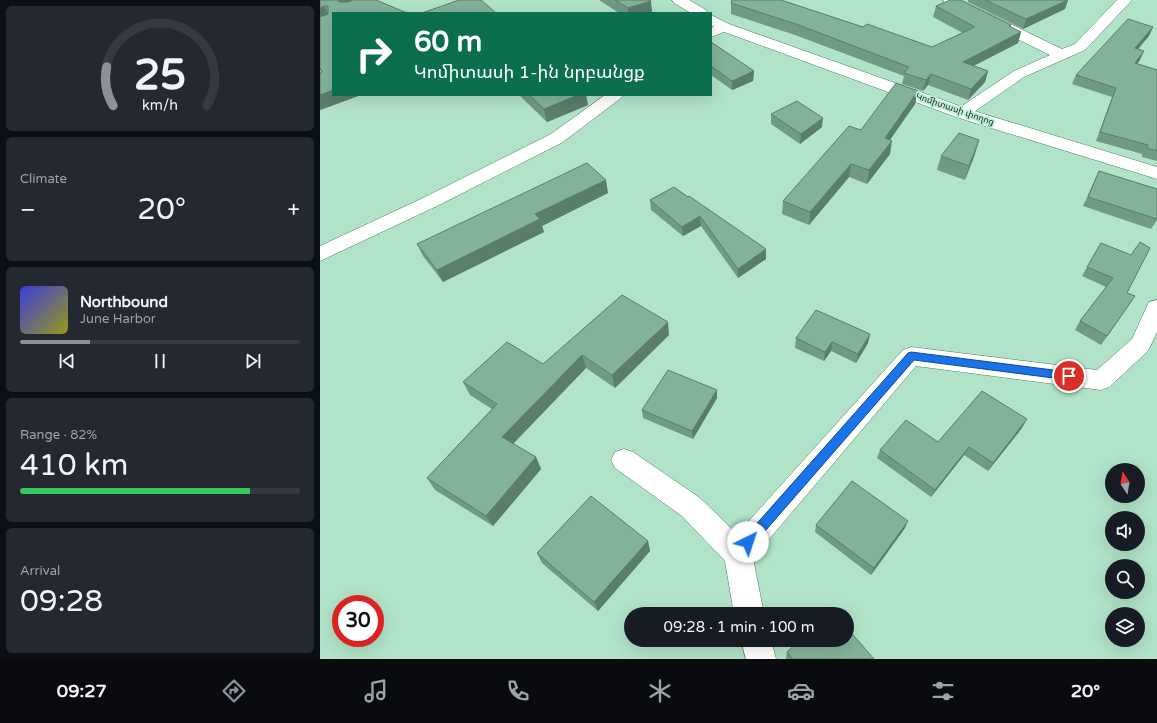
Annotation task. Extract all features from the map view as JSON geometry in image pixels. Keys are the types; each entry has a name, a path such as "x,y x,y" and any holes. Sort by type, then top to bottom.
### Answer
{"street":[{"path":"679,0 699,12"},
{"path":"950,0 1062,55"},
{"path":"962,113 1019,74 1080,47 1124,0"},
{"name":"Կոմիտասի փողոց","path":"716,27 962,113 1157,173"},
{"path":"320,254 430,202 557,138 614,96"},
{"path":"738,554 911,356 1101,380 1140,345 1157,308"},
{"path":"624,460 691,507 738,554 748,607"},
{"path":"758,647 761,659"}],"building":[{"path":"320,0 339,0 339,2 349,2 352,0 376,0 405,12 332,12 332,90 320,95 320,73 322,72 320,68 320,17 328,14 328,6 320,8"},
{"path":"459,0 481,0 495,12 425,12"},
{"path":"615,0 650,0 651,1 628,8"},
{"path":"732,0 781,0 863,27 867,24 932,47 975,27 936,6 950,0 960,0 1011,25 1009,26 1021,32 963,62 988,71 971,89 931,74 926,80 904,73 909,67 796,24 731,3"},
{"path":"985,0 1068,0 1026,19"},
{"path":"1128,19 1153,27 1135,48 1144,51 1135,63 1157,70 1157,151 1147,148 1148,145 1100,132 1116,88 1076,75"},
{"path":"712,43 754,71 732,81 712,67"},
{"path":"896,83 918,91 885,138 892,141 869,170 851,164 810,212 783,201 849,126 861,130"},
{"path":"530,96 576,96 544,109"},
{"path":"797,101 823,118 801,134 771,114"},
{"path":"959,133 979,140 969,166 941,156"},
{"path":"587,163 606,180 535,214 540,219 437,270 417,244"},
{"path":"1099,171 1157,189 1157,219 1088,197"},
{"path":"674,187 766,249 738,269 700,216 682,227 650,200"},
{"path":"1140,242 1150,248 1127,293 1135,296 1107,336 1080,321 1113,278 1087,267 1101,243 1131,255"},
{"path":"622,295 668,322 612,375 582,355 502,437 536,457 486,516 427,478 497,404 463,382 507,342 543,364"},
{"path":"816,310 870,334 858,354 832,342 825,352 796,338"},
{"path":"668,370 717,390 692,431 642,410"},
{"path":"982,391 1027,419 993,463 969,447 935,490 880,450 906,420 938,442"},
{"path":"852,481 908,521 874,568 816,525"},
{"path":"591,496 648,541 594,602 537,553"},
{"path":"854,636 874,659 792,659 787,652 792,647 854,647"}],"route":[{"path":"748,542 911,356 1069,376"}]}
